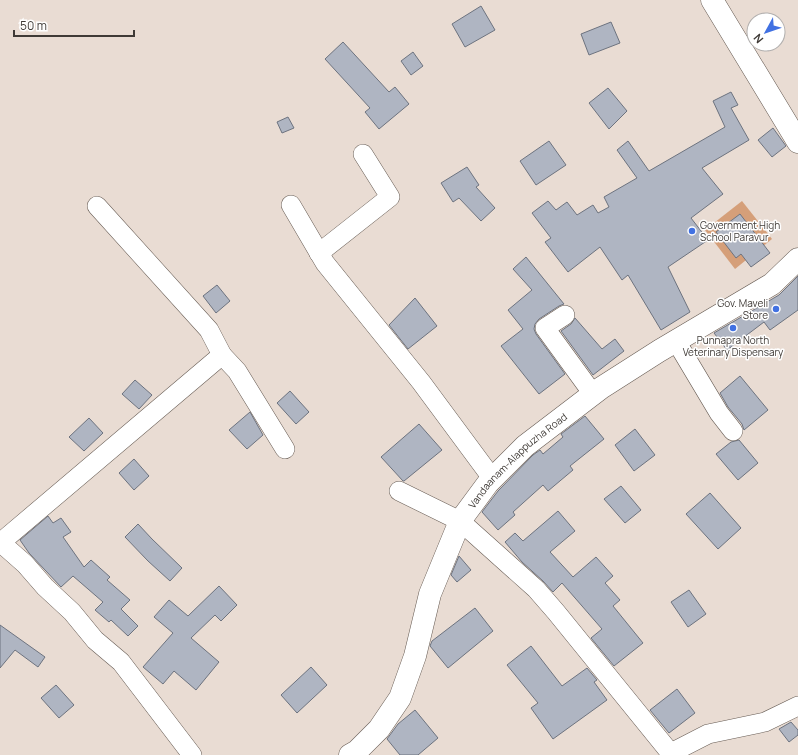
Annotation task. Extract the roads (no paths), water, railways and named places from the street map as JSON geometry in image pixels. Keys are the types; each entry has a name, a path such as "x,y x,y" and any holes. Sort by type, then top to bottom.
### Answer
{"main road":[{"path":"712,0 798,142"},
{"name":"Vandaanam-Alappuzha Road","path":"350,755 379,729 400,698 415,656 430,594 460,521 492,478 525,446 593,394 676,341 772,284 798,259"}],"street":[{"path":"319,253 390,197 363,154"},
{"path":"291,204 325,263 421,382 492,478"},
{"path":"97,206 208,330 222,355 237,371 285,449"},
{"path":"565,315 545,328 593,394"},
{"path":"676,341 719,413 734,431"},
{"path":"192,755 120,662 96,640 72,612 45,587 25,564 0,542 222,355"},
{"path":"399,491 460,521 536,589 671,754 708,734 765,722 798,706"}],"place":[{"name":"Government High School Paravur","path":"692,231"},
{"name":"Gov. Maveli Store","path":"776,309"},
{"name":"Punnapra North Veterinary Dispensary","path":"733,328"}]}
